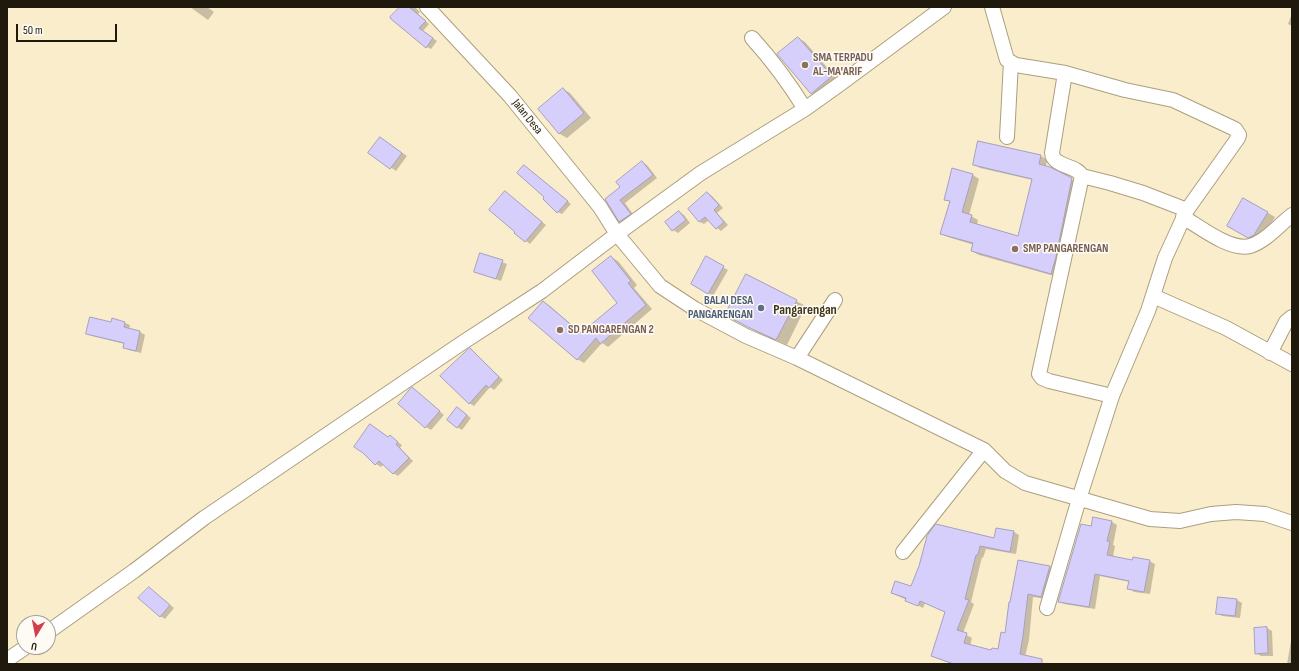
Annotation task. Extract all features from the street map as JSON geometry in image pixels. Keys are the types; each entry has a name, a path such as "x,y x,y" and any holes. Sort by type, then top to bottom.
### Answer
{"street":[{"path":"56,626 134,572 204,518 462,343 542,291 701,173 805,109 944,7"},
{"path":"992,7 1007,60 1010,62 1016,65 1065,73 1125,90 1173,100 1235,129 1238,133 1238,138 1185,214 1166,258 1148,311 1112,396 1079,499 1047,608"},
{"name":"Jalan Desa","path":"431,8 510,96 600,208 617,234 660,286 689,306 746,336 797,358 984,450 1005,471 1025,482 1150,519 1180,521 1211,514 1236,512 1265,514 1292,524"},
{"path":"752,38 773,62 805,109"},
{"path":"1007,137 1010,62"},
{"path":"1065,73 1052,157 1056,161 1079,172 1082,176 1110,182 1144,193 1185,214 1219,239 1239,247 1250,246 1263,239 1292,215"},
{"path":"1082,176 1039,374 1042,378 1049,381 1112,396"},
{"path":"1153,296 1226,328 1292,364"},
{"path":"797,358 835,300"},
{"path":"1270,352 1286,322 1292,317"},
{"path":"903,552 984,450"},
{"path":"7,660 16,654"}],"building":[{"path":"400,7 409,7 426,21 419,28 433,38 426,48 391,19 390,17"},
{"name":"SMA TERPADU AL-MA'ARIF","path":"798,37 832,76 811,94 777,54"},
{"path":"563,88 584,113 559,134 538,109"},
{"path":"380,137 402,153 390,169 368,153"},
{"path":"978,141 1041,155 1039,164 1050,167 1072,178 1056,257 1051,274 971,251 973,243 940,234 950,201 944,200 952,168 973,174 962,212 972,215 970,222 1018,236 1032,179 973,165"},
{"path":"642,161 653,175 620,200 631,214 619,222 605,199 620,187 616,182"},
{"path":"524,165 568,201 557,213 543,199 544,197 517,173"},
{"path":"505,191 542,222 525,242 489,210"},
{"path":"707,192 719,205 714,210 724,222 716,229 705,217 699,222 688,209"},
{"path":"1243,198 1268,212 1254,235 1248,238 1227,226"},
{"path":"679,211 686,220 672,231 665,222"},
{"path":"480,253 503,260 496,279 474,272"},
{"path":"611,256 631,281 628,283 646,305 600,344 596,338 577,360 528,318 543,301 581,333 617,303 592,271"},
{"path":"706,256 724,266 708,294 691,284"},
{"name":"BALAI DESA PANGARENGAN","path":"746,274 797,300 776,340 725,315"},
{"path":"90,317 111,322 112,318 125,322 124,327 140,331 136,351 123,348 124,343 86,334"},
{"path":"470,348 499,377 489,388 486,385 469,404 440,376"},
{"path":"412,387 440,411 425,428 398,404"},
{"path":"457,407 467,415 457,428 447,420"},
{"path":"370,424 388,437 390,435 398,442 396,444 409,458 393,474 379,461 375,465 363,453 354,447"},
{"path":"1093,517 1112,521 1107,541 1110,542 1107,555 1132,560 1133,557 1150,560 1144,592 1127,589 1129,581 1095,574 1089,607 1058,602 1081,524 1091,526"},
{"path":"936,524 994,538 996,528 1014,531 1010,552 980,546 978,555 976,555 965,599 969,600 957,630 967,633 964,643 991,650 992,648 998,649 1001,632 1005,633 1009,602 1018,560 1050,566 1041,597 1028,594 1020,654 1042,659 1042,664 954,664 931,656 945,612 920,601 918,606 905,601 906,598 891,593 895,581 911,586 919,566 927,536"},
{"path":"149,587 170,605 160,617 138,598"},
{"path":"1218,597 1237,599 1235,616 1216,614"},
{"path":"1267,627 1268,653 1255,654 1254,628"}],"place":[{"name":"SMA TERPADU AL-MA'ARIF","path":"805,65"},
{"name":"SMP PANGARENGAN","path":"1015,249"},
{"name":"BALAI DESA PANGARENGAN","path":"761,308"},
{"name":"SD PANGARENGAN 2","path":"560,330"}],"district":[{"name":"Pangarengan","path":"805,310"}]}
